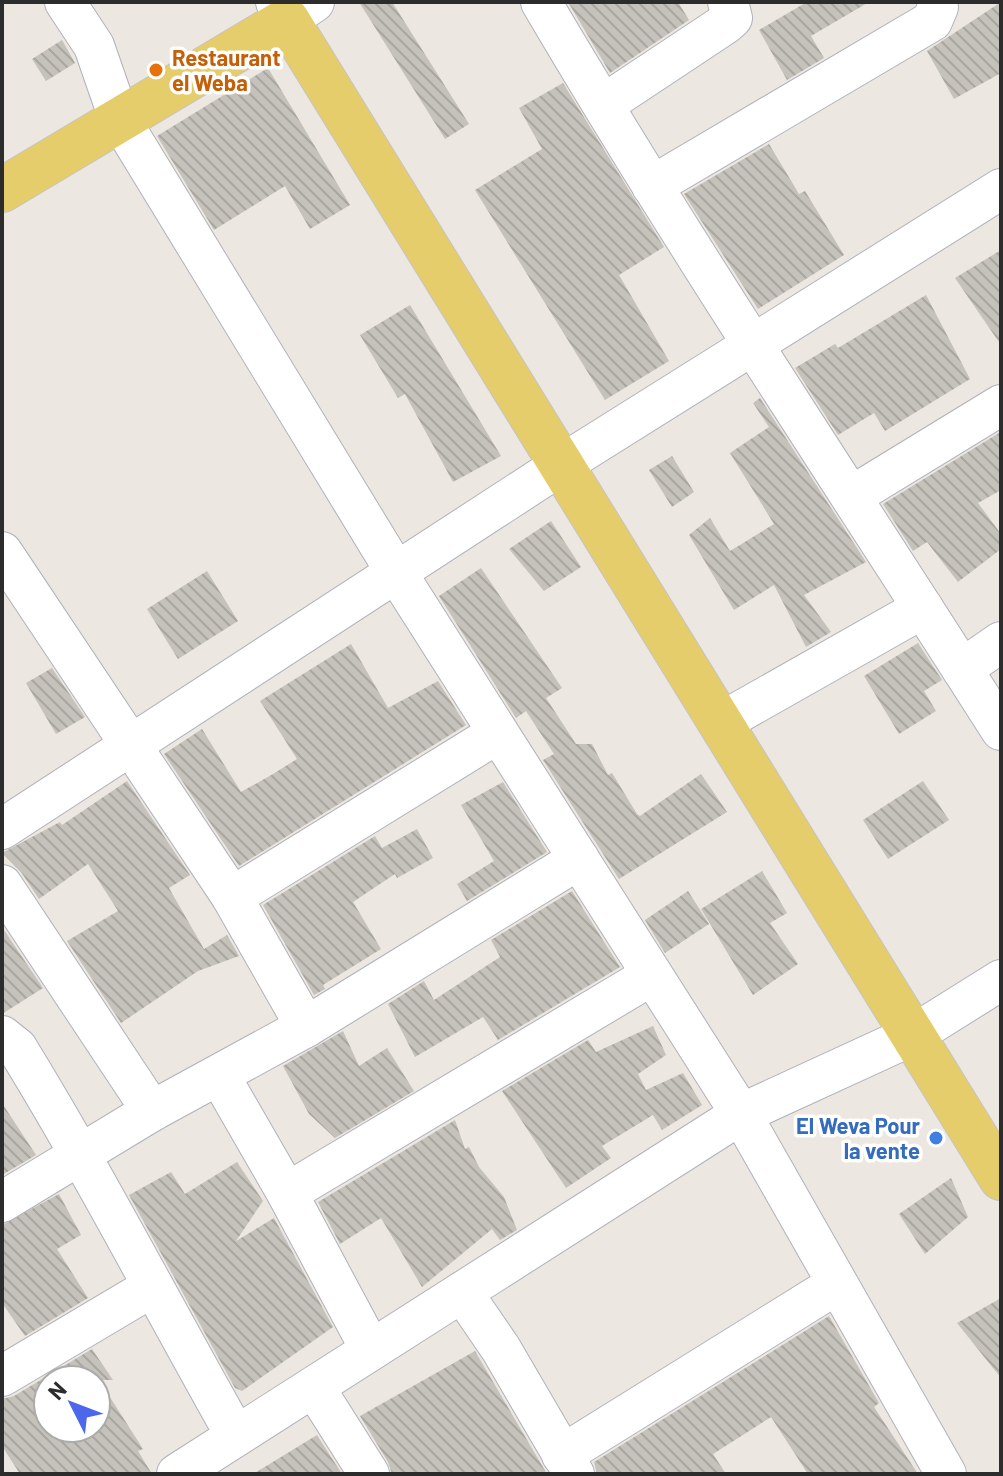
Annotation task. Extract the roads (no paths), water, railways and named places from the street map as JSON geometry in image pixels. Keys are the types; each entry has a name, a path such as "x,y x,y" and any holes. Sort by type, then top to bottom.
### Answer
{"main road":[{"path":"2,190 292,8 561,465 1001,1178"}],"street":[{"path":"65,2 94,46 119,118 396,572 741,1114 946,1474"},
{"path":"541,2 751,346 852,496 1001,730"},
{"path":"603,105 725,24 732,18 728,2"},
{"path":"652,186 932,21 941,4"},
{"path":"2,829 561,465 1001,189"},
{"path":"852,496 1001,405"},
{"path":"2,552 232,897 306,1027"},
{"path":"720,723 923,608"},
{"path":"962,669 1001,642"},
{"path":"232,897 498,733"},
{"path":"2,1202 152,1111 306,1027 579,859"},
{"path":"2,885 152,1111"},
{"path":"287,1193 652,975"},
{"path":"177,1474 741,1114 913,1035 1001,980"},
{"path":"2,1036 17,1048 81,1152 236,1436"},
{"path":"219,1075 287,1193 371,1350"},
{"path":"462,1292 501,1349 568,1464 837,1284"},
{"path":"2,1376 152,1287"},
{"path":"314,1387 369,1474"}],"place":[{"name":"Restaurant el Weba","path":"156,70"},
{"name":"El Weva Pour la vente","path":"936,1138"}]}
